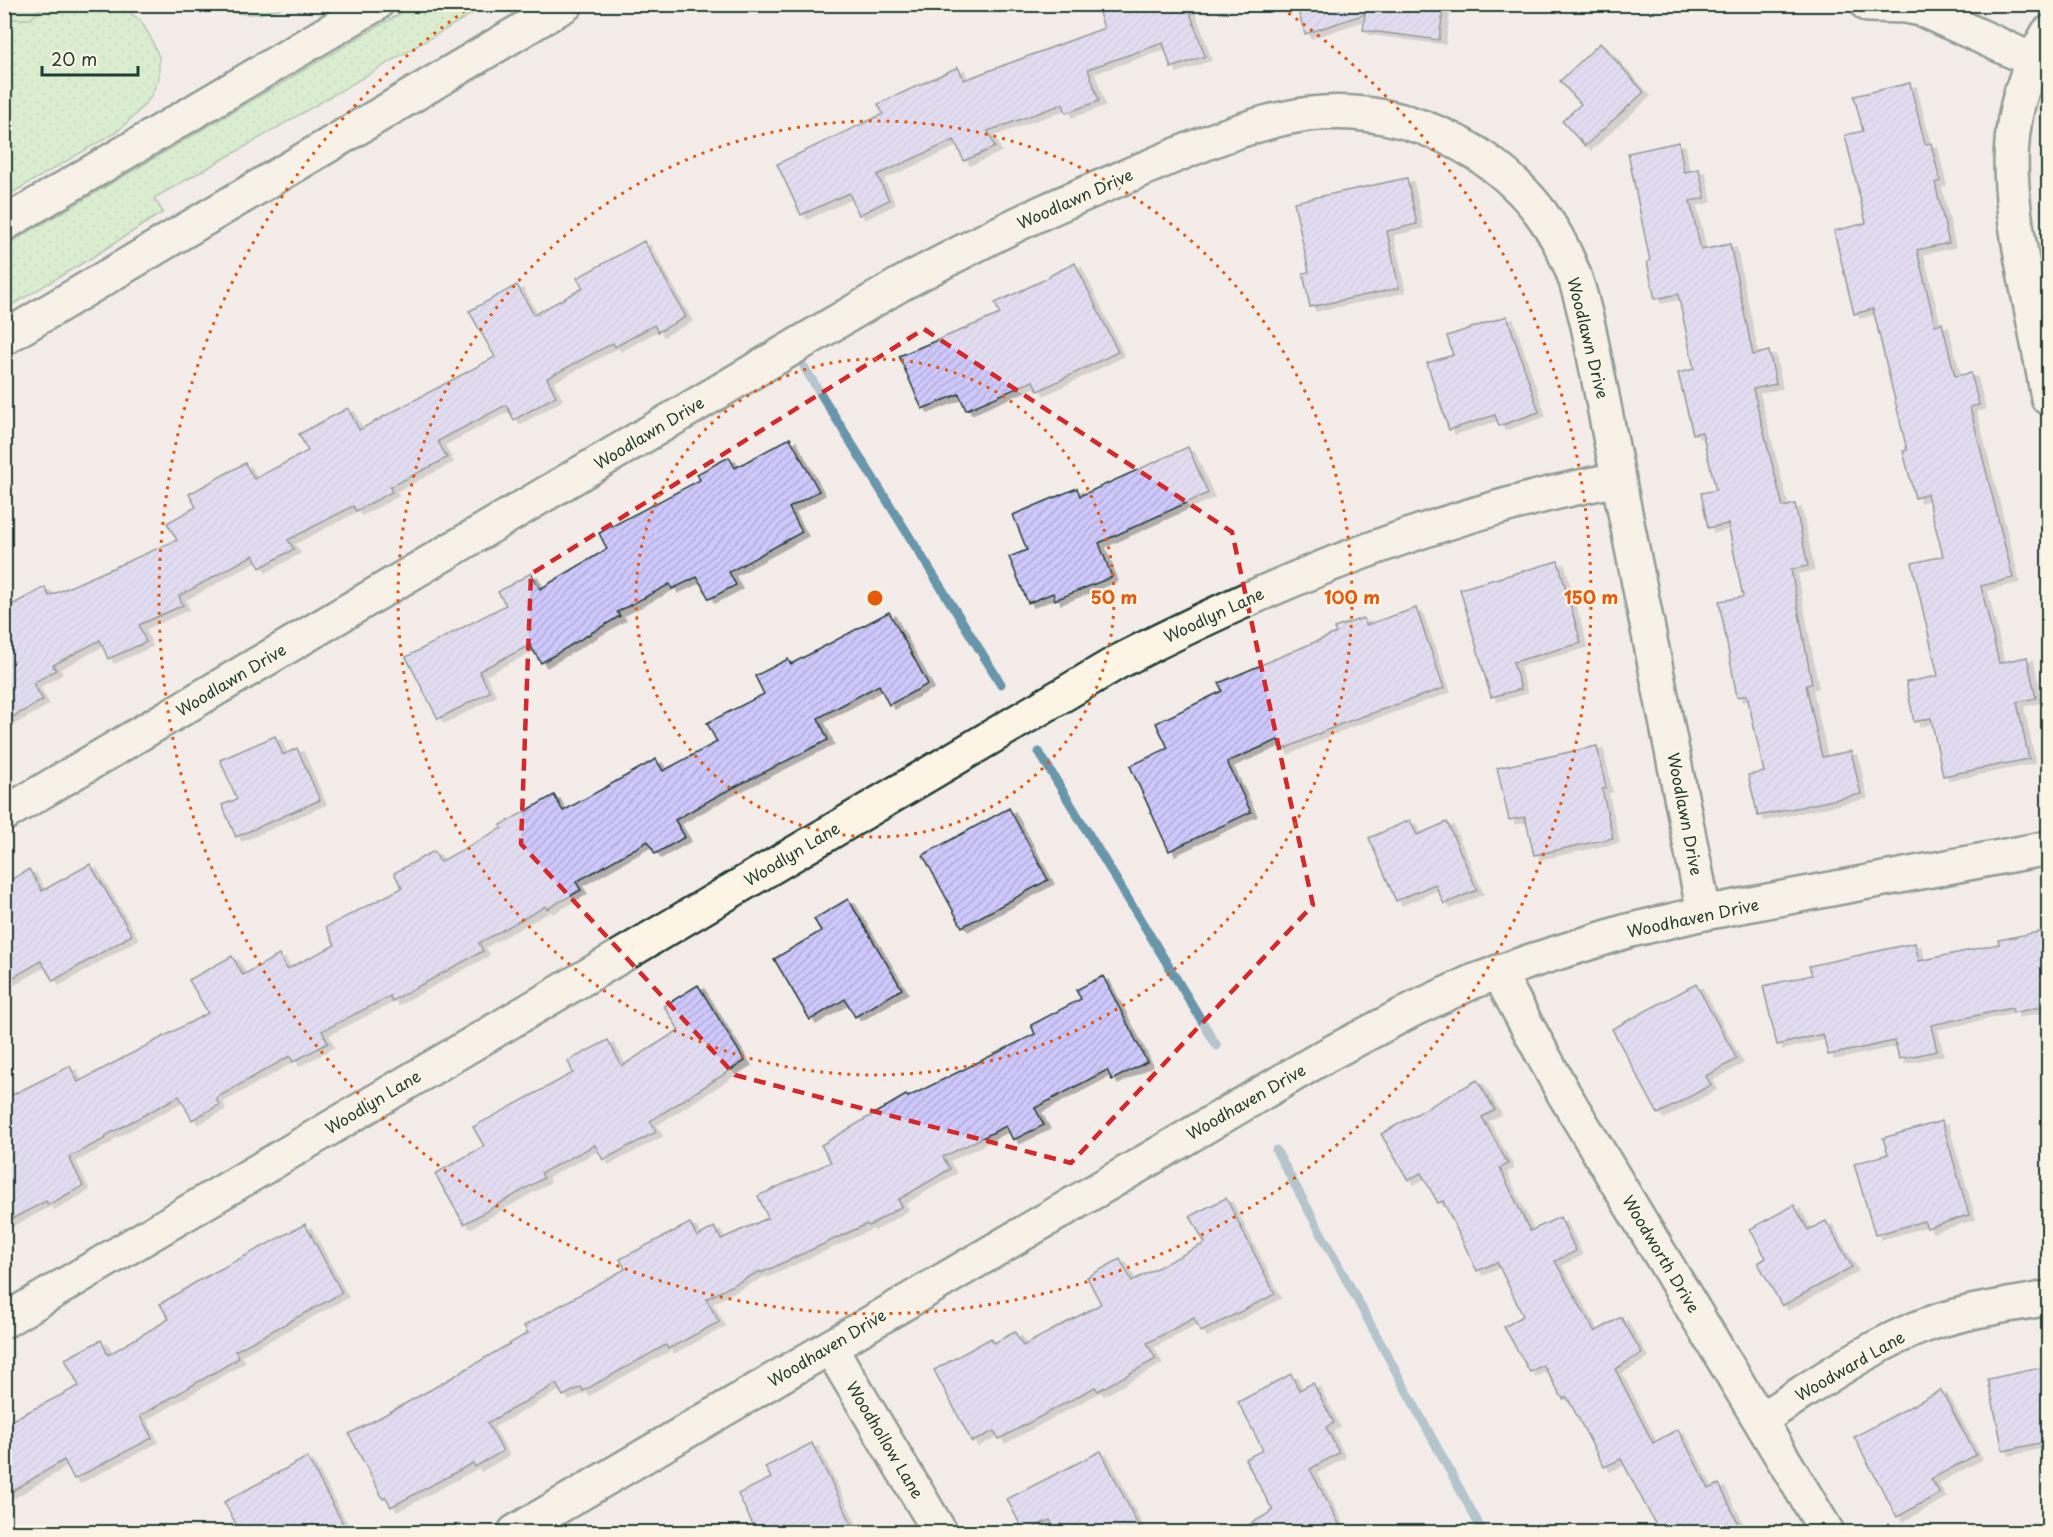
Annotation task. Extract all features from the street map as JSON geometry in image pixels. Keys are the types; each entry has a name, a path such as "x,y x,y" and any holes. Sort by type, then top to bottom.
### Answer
{"street":[{"path":"4,224 376,4"},
{"path":"4,338 566,4"},
{"path":"1868,5 1906,6 1921,9 2032,60"},
{"path":"2048,396 2018,241 2011,180 2013,129 2023,84 2032,60 2049,33"},
{"name":"Woodlawn Drive","path":"4,814 899,285 994,235 1042,212 1212,141 1293,116 1330,112 1351,113 1392,118 1428,129 1469,148 1490,162 1523,192 1536,206 1557,238 1574,277 1589,330 1704,913"},
{"name":"Woodlyn Lane","path":"4,1321 1079,684 1149,646 1263,591 1392,541 1522,500 1619,479"},
{"name":"Woodhaven Drive","path":"515,1533 1325,1056 1414,1009 1498,972 1627,931 1704,913 2049,848"},
{"name":"Woodworth Drive","path":"1498,972 1564,1094 1761,1419 1827,1533"},
{"name":"Woodward Lane","path":"1761,1419 1873,1350 1908,1332 1964,1314 2049,1298"},
{"name":"Woodhollow Lane","path":"830,1347 940,1533"}],"highlighted area":[{"path":"924,329 1232,532 1313,905 1071,1163 735,1075 521,844 531,574"}],"green space":[{"path":"5,4 46,5 30,19 5,20"},
{"path":"416,4 487,5 154,198 163,212 5,309 5,246"},
{"path":"46,5 119,5 140,20 150,36 159,57 159,78 150,98 118,131 5,197 4,20 30,19"},
{"path":"209,5 287,5 268,12 248,14"}],"building":[{"path":"1096,4 1187,4 1205,56 1171,68 1163,43 1088,69 1099,101 1066,113 1063,104 988,131 995,147 964,161 954,140 877,175 889,200 859,215 849,193 801,215 777,164 883,114 878,104 958,67 964,80 1104,28"},
{"path":"1296,4 1444,4 1439,40 1363,30 1365,14 1305,34"},
{"path":"1600,43 1644,92 1585,146 1562,121 1581,104 1560,81"},
{"path":"1910,83 1925,144 1931,143 1940,181 1935,183 1949,243 1917,250 1935,325 1942,323 1955,376 1971,373 1979,405 1970,407 2013,578 1981,586 1999,663 2027,657 2036,698 2017,702 2029,759 1943,776 1931,718 1914,722 1906,682 1938,676 1912,563 1943,556 1927,494 1915,498 1903,451 1907,450 1873,309 1854,314 1834,231 1866,223 1845,135 1863,131 1854,96"},
{"path":"1679,142 1684,172 1699,169 1705,198 1690,201 1701,250 1730,244 1753,355 1769,351 1776,384 1753,389 1783,507 1795,504 1808,566 1791,569 1812,684 1806,685 1822,757 1851,751 1861,794 1758,816 1748,775 1764,772 1747,695 1737,697 1719,601 1743,597 1728,524 1708,528 1701,493 1716,490 1702,432 1693,434 1678,373 1694,369 1678,294 1655,299 1647,262 1650,261 1628,153"},
{"path":"1407,178 1417,224 1387,231 1399,288 1310,307 1303,273 1309,272 1294,202"},
{"path":"644,241 686,317 658,332 654,325 615,347 613,343 547,378 556,396 514,420 506,405 438,441 447,458 390,487 392,492 356,511 353,506 288,540 294,549 260,568 253,555 179,596 183,605 139,625 146,642 108,659 100,640 53,665 56,670 33,683 43,700 4,722 4,609 45,587 49,596 177,540 167,523 196,507 189,494 245,463 254,479 308,451 299,434 348,408 359,430 495,357 469,311 517,285 534,315 583,288 577,278"},
{"path":"1075,263 1118,352 1038,391 1033,381 966,410 959,394 922,409 899,356 1000,314 995,303"},
{"path":"1507,316 1539,412 1499,426 1495,415 1449,430 1427,363 1453,355 1447,336"},
{"path":"790,438 819,491 789,508 802,532 729,572 736,585 709,599 697,577 672,589 670,584 617,612 620,616 541,663 530,645 479,671 490,692 438,719 406,657 506,605 498,592 531,573 540,589 607,549 599,533 700,480 697,474 729,457 735,468"},
{"path":"1188,447 1208,493 1099,543 1112,577 1055,600 1053,593 1028,603 1009,557 1027,550 1013,515 1077,488 1080,496"},
{"path":"1558,561 1581,643 1513,662 1521,689 1491,697 1460,589"},
{"path":"1416,608 1444,688 1341,724 1282,750 1278,740 1227,762 1251,812 1169,851 1130,766 1168,748 1156,723 1222,691 1219,683 1336,633 1334,628 1363,618 1366,625"},
{"path":"889,612 928,684 889,705 879,685 818,718 828,740 717,796 675,820 685,837 655,854 648,841 576,882 581,890 547,909 546,906 479,943 483,951 392,1001 390,996 322,1031 328,1043 293,1062 290,1056 216,1098 219,1105 192,1120 179,1096 105,1136 106,1138 69,1157 83,1186 48,1205 46,1201 4,1223 4,1099 70,1066 78,1082 208,1013 189,980 232,956 243,975 279,955 287,969 335,945 326,927 402,888 394,873 434,851 440,862 502,828 501,825 554,795 563,811 656,759 663,771 717,742 707,723 764,694 755,676 788,659 791,664"},
{"path":"275,736 283,755 297,748 320,800 236,837 222,805 237,799 220,760"},
{"path":"1597,746 1606,788 1602,789 1613,838 1534,855 1525,817 1509,820 1497,768"},
{"path":"1009,808 1048,880 962,927 923,855"},
{"path":"1410,820 1417,835 1447,822 1477,890 1444,904 1435,884 1396,901 1369,838"},
{"path":"90,864 132,935 53,981 41,961 4,983 4,884 29,869 42,891"},
{"path":"848,899 902,989 855,1017 845,999 810,1020 774,959 821,931 814,919"},
{"path":"2049,930 2049,1005 2013,1013 2012,1008 1931,1025 1937,1051 1899,1059 1895,1041 1828,1055 1823,1034 1777,1045 1763,986 1812,975 1809,966 1915,943 1919,961 1999,944 1998,940"},
{"path":"1103,976 1147,1062 1112,1080 1107,1070 1035,1108 1044,1125 1013,1140 1006,1126 943,1157 950,1169 898,1200 902,1206 869,1226 867,1224 761,1273 760,1271 706,1299 719,1322 668,1349 666,1345 583,1391 581,1387 563,1396 556,1384 487,1423 503,1451 475,1467 473,1463 391,1507 386,1497 383,1499 349,1434 528,1333 524,1326 625,1269 620,1259 690,1223 697,1237 714,1227 721,1239 768,1218 758,1196 831,1162 821,1145 906,1095 908,1097 1035,1034 1031,1025 1081,999 1076,990"},
{"path":"1696,984 1737,1059 1706,1076 1711,1085 1658,1114 1612,1029"},
{"path":"698,985 745,1061 650,1121 656,1132 603,1160 595,1145 541,1173 544,1178 464,1224 435,1174 484,1146 473,1127 573,1073 568,1061 608,1040 622,1066 679,1030 664,1006"},
{"path":"1477,1080 1495,1110 1482,1117 1508,1164 1500,1168 1530,1231 1560,1217 1576,1251 1555,1261 1595,1332 1621,1317 1642,1353 1615,1369 1653,1443 1678,1429 1709,1489 1719,1484 1743,1533 1660,1533 1621,1459 1604,1467 1567,1397 1563,1399 1543,1365 1530,1372 1504,1327 1523,1316 1497,1262 1477,1271 1443,1201 1438,1203 1421,1173 1408,1180 1381,1134"},
{"path":"1942,1121 1969,1215 1927,1228 1924,1221 1875,1235 1854,1164 1888,1154 1883,1138"},
{"path":"1226,1198 1275,1294 1201,1332 1194,1318 1147,1343 1156,1359 1098,1391 1095,1387 999,1439 994,1431 972,1442 934,1370 991,1338 994,1343 1015,1332 1023,1346 1101,1304 1087,1277 1120,1259 1132,1281 1205,1243 1190,1216"},
{"path":"1794,1205 1808,1230 1826,1221 1852,1267 1782,1306 1758,1263 1766,1258 1750,1229"},
{"path":"305,1224 342,1293 235,1351 239,1358 140,1416 152,1438 74,1479 64,1460 4,1496 4,1424 79,1386 65,1359 101,1340 108,1355 169,1319 160,1304"},
{"path":"2049,1366 2049,1441 2003,1451 1988,1379"},
{"path":"1291,1374 1299,1390 1313,1383 1334,1423 1326,1427 1339,1453 1310,1469 1344,1533 1234,1533 1273,1511 1245,1459 1263,1450 1238,1402"},
{"path":"1941,1390 1976,1455 1931,1479 1940,1493 1897,1517 1854,1437"},
{"path":"812,1443 856,1533 757,1533 738,1494 771,1478 765,1467"},
{"path":"1101,1451 1142,1533 1057,1533 1050,1520 1024,1532 1007,1499"},
{"path":"307,1457 348,1533 241,1533 224,1502"}],"waterway":[{"path":"804,367 1001,684"},
{"path":"1039,752 1217,1046"},
{"path":"1276,1150 1483,1532"}]}
